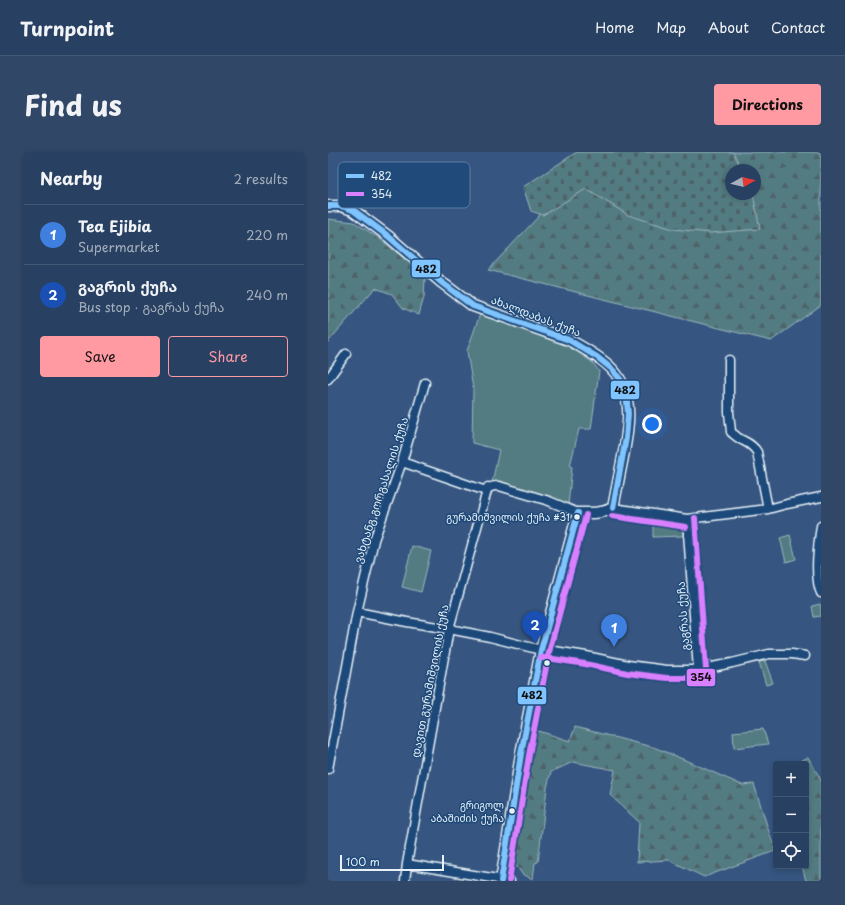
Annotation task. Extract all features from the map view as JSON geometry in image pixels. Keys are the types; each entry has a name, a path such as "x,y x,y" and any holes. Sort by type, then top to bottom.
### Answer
{"street":[{"name":"ახალდაბას ქუჩა","path":"347,208 353,210 388,236 441,282 473,306 569,340 582,347 612,368 624,385 629,414 628,431 613,508"},
{"path":"328,379 346,354"},
{"path":"729,360 729,412 731,432 755,448 768,509"},
{"name":"ვახტანგ გორგასალის ქუჩა","path":"328,769 357,612 374,540 402,462 425,383"},
{"path":"402,462 483,490 499,486 578,513 604,512 613,508 687,519 768,509 821,497"},
{"name":"დავით გურამიშვილის ქუჩა","path":"406,881 407,864 449,629 488,488"},
{"path":"407,864 504,880 521,754 542,650 578,513"},
{"name":"გაგრას ქუჩა","path":"687,519 698,670"},
{"path":"821,526 818,548 818,588 821,593"},
{"path":"357,612 490,637 542,650 586,656 628,665 667,670 698,670 732,664 769,654 792,654 805,656"}],"green space":[{"path":"577,152 733,152 739,164 725,164 725,200 754,200 760,229 710,233 673,229 628,215 586,189 543,215 531,211 523,187"},
{"path":"606,152 821,152 821,305 771,341 488,270 538,217 558,191"},
{"path":"328,219 354,222 380,239 417,269 425,278 424,297 419,315 403,308 392,294 375,288 328,342"},
{"path":"480,314 567,345 592,362 599,371 591,429 579,429 570,466 572,467 568,505 492,483 499,450 472,443 473,389 467,351"},
{"path":"672,520 681,523 683,536 653,537 653,521"},
{"path":"790,535 796,559 786,562 780,538"},
{"path":"412,546 431,551 421,592 402,587"},
{"path":"820,604 821,616 814,617 812,606"},
{"path":"765,661 773,683 766,685 759,662"},
{"path":"575,727 656,748 742,785 754,784 773,845 773,852 704,877 669,860 637,862 639,822 610,795 615,770 573,762 551,772 547,788 538,862 535,863 533,879 522,874 518,868 509,862 528,736 539,731 570,741"},
{"path":"763,729 768,744 734,748 733,732"},
{"path":"808,757 821,780 821,881 806,881 803,869 809,869 809,761 801,761"}],"transit line":[{"name":"482","path":"328,206 338,206"},
{"name":"482","path":"347,208 353,210 388,236 441,282 473,306 569,340 597,357 612,369 620,379 625,390 628,414 626,438 613,508"},
{"name":"482","path":"501,881 521,754 541,650 578,513"},
{"name":"354","path":"509,881 529,755 549,652 586,515"},
{"name":"354","path":"612,516 686,527"},
{"name":"354","path":"541,658 585,664 627,673 666,678 699,678 703,676 706,669 695,518"}],"place":[{"name":"გურამიშვილის ქუჩა #31","path":"577,517"},
{"name":"გაგრის ქუჩა","path":"535,644"},
{"name":"Tea Ejibia","path":"614,647"},
{"name":"გრიგოლ აბაშიძის ქუჩა","path":"512,811"}]}
